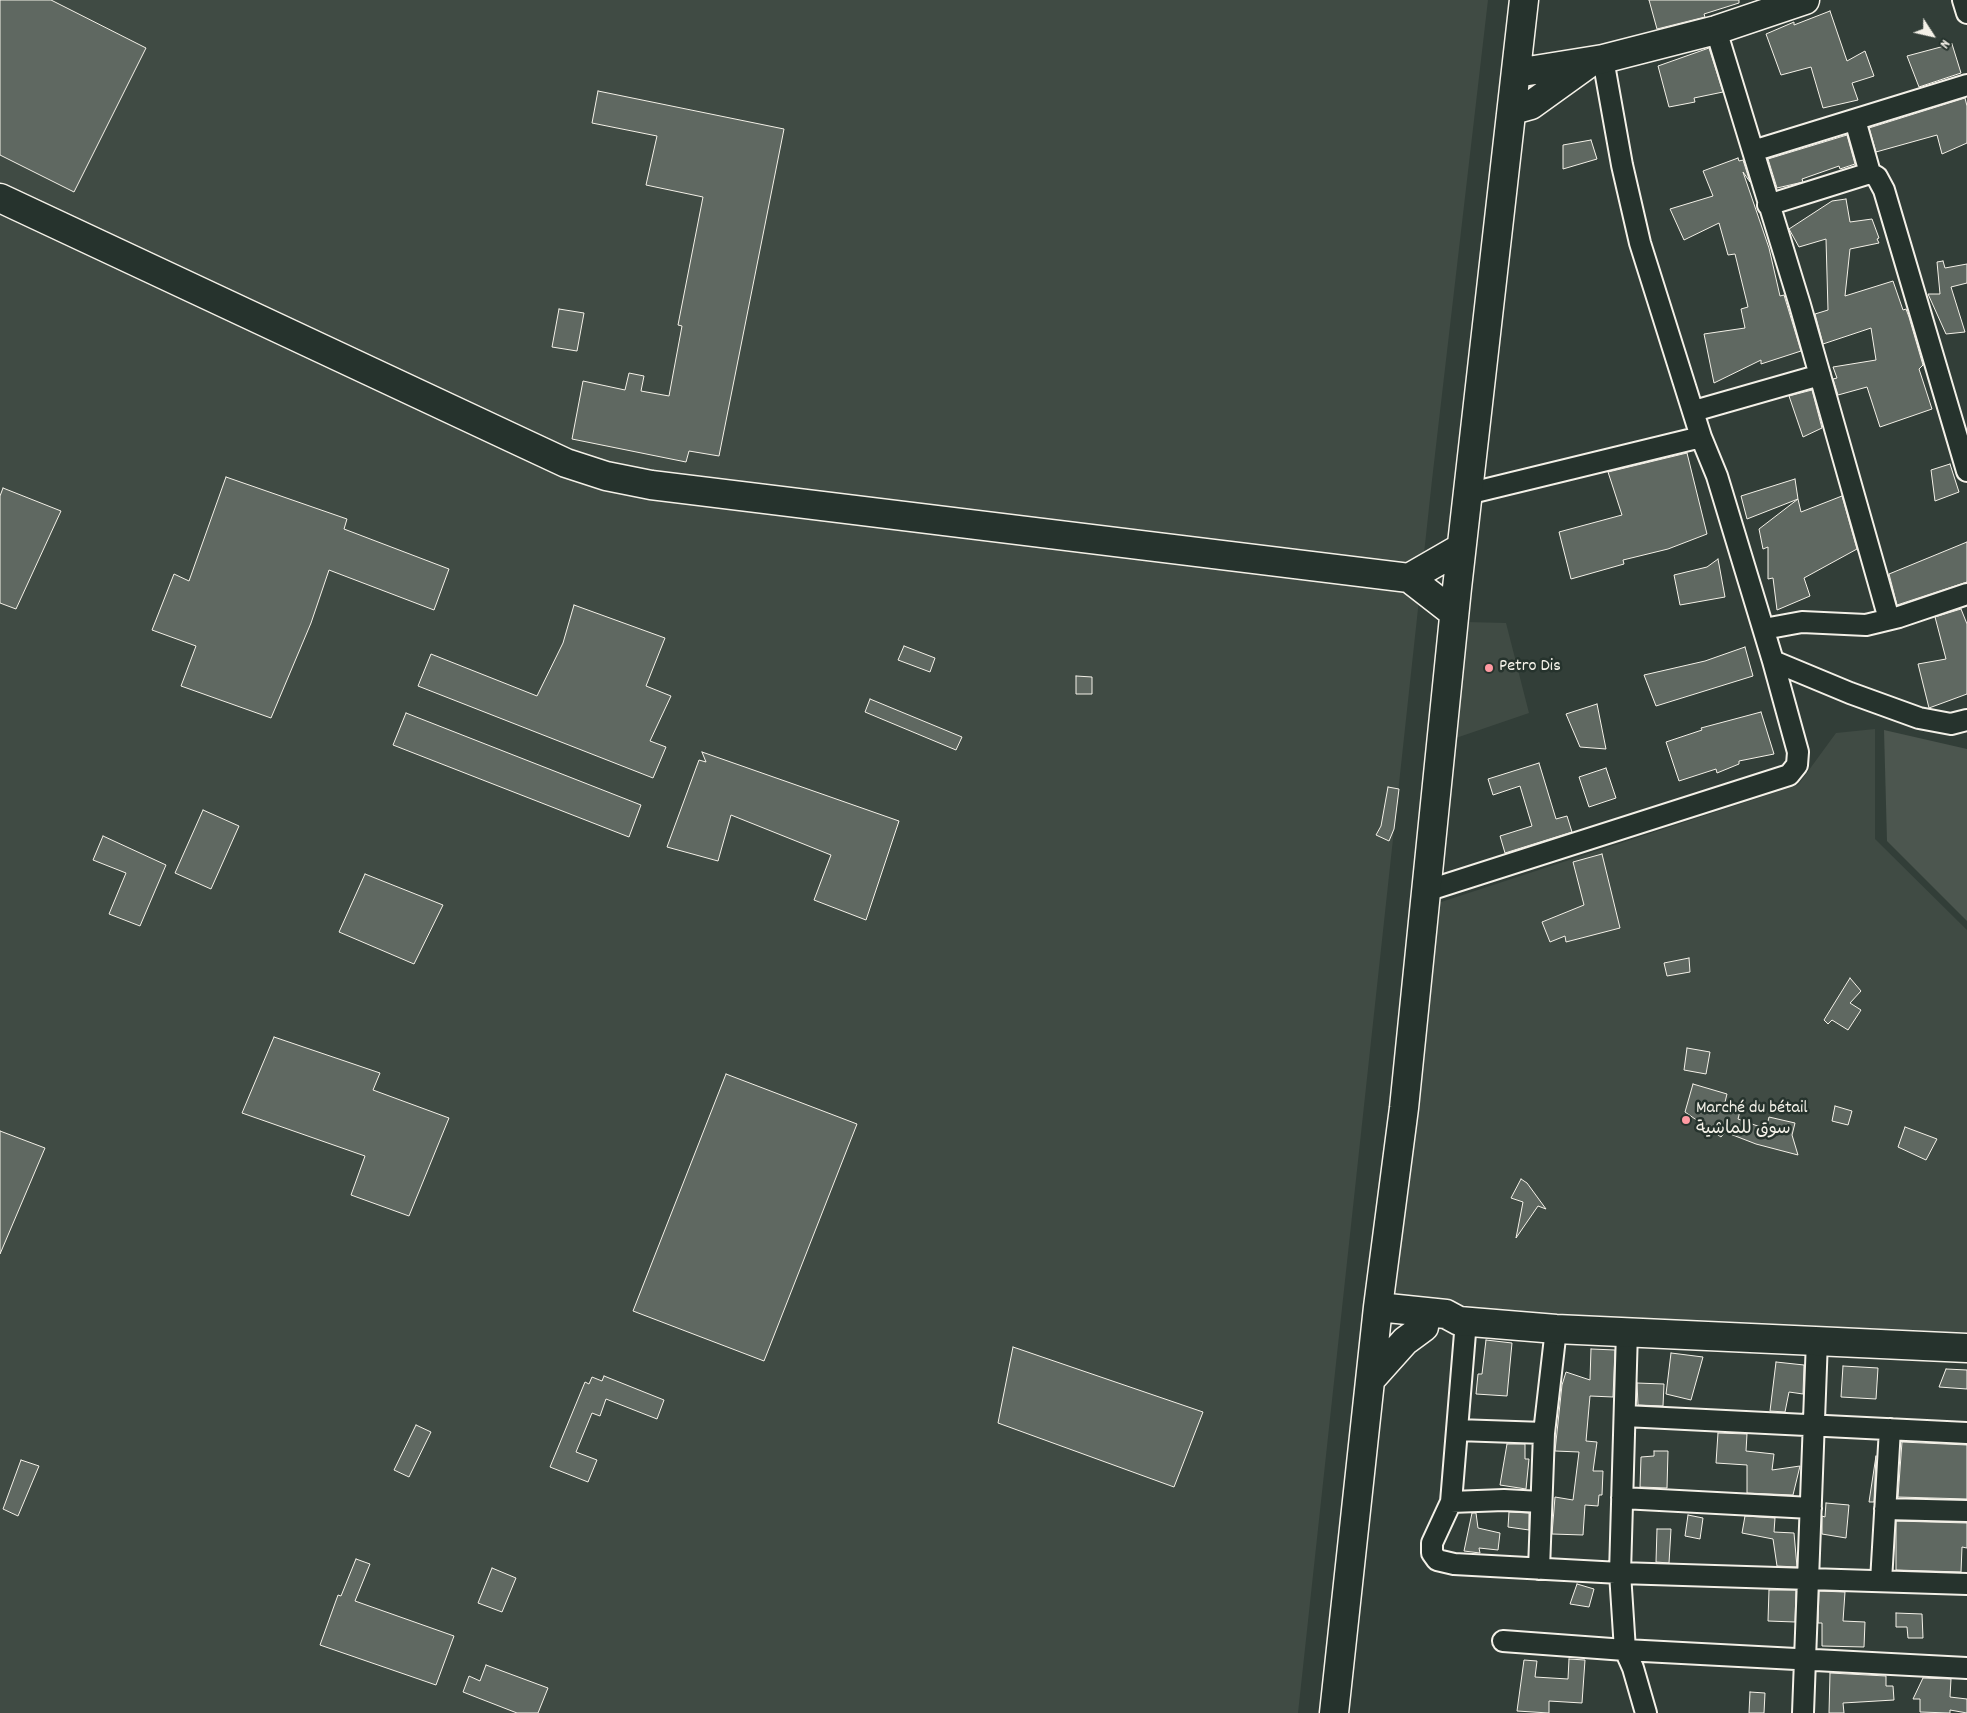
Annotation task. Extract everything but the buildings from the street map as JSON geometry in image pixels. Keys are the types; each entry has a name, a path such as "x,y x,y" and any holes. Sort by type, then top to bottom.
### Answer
{"street":[{"path":"1334,1713 1382,1272 1404,1108 1461,548 1513,110 1524,0"},
{"path":"1516,72 1597,60 1716,30 1805,0"},
{"path":"1963,0 1967,13"},
{"path":"1716,30 1820,375 1889,619"},
{"path":"1513,110 1531,105 1597,60"},
{"path":"1426,891 1789,775 1797,765 1798,752 1764,629 1717,476 1701,437 1640,243 1597,60"},
{"path":"1753,152 1967,85"},
{"path":"1855,120 1870,173"},
{"path":"1768,205 1870,173 1878,177 1884,190 1967,471"},
{"path":"0,198 566,463 606,476 671,487 1409,578 1454,613"},
{"path":"1694,411 1820,375"},
{"path":"1467,494 1701,437"},
{"path":"1409,578 1461,548"},
{"path":"1764,629 1802,622 1866,624 1889,619 1967,594"},
{"path":"1773,661 1850,693 1927,720 1951,724 1967,720"},
{"path":"1382,1272 1423,1319"},
{"path":"1377,1317 1423,1319 1446,1314 1462,1321 1556,1329 1967,1348"},
{"path":"1370,1379 1423,1319"},
{"path":"1462,1321 1451,1502 1432,1544 1432,1553 1437,1560 1454,1564 1620,1573 1967,1584"},
{"path":"1539,1569 1544,1433 1556,1329"},
{"path":"1627,1331 1620,1573 1625,1650 1633,1668 1646,1713"},
{"path":"1803,1713 1817,1340"},
{"path":"1625,1416 1967,1433"},
{"path":"1881,1581 1890,1429"},
{"path":"1456,1430 1544,1433"},
{"path":"1622,1498 1811,1508"},
{"path":"1451,1502 1475,1500 1541,1502"},
{"path":"1885,1509 1967,1511"},
{"path":"1503,1641 1625,1650 1967,1668"}],"shaded area":[{"path":"0,0 1488,0 1432,480 1298,1713 0,1713"},
{"name":"Petro Dis","path":"1466,622 1506,623 1529,713 1453,739"},
{"name":"Marché du bétail سوق للماشية","path":"1875,729 1875,839 1967,930 1967,1339 1382,1311 1432,905 1798,785 1836,733"},
{"path":"1884,730 1967,749 1967,921 1887,841"}],"place":[{"name":"Petro Dis","path":"1489,668"},
{"name":"Marché du bétail سوق للماشية","path":"1686,1120"}]}
